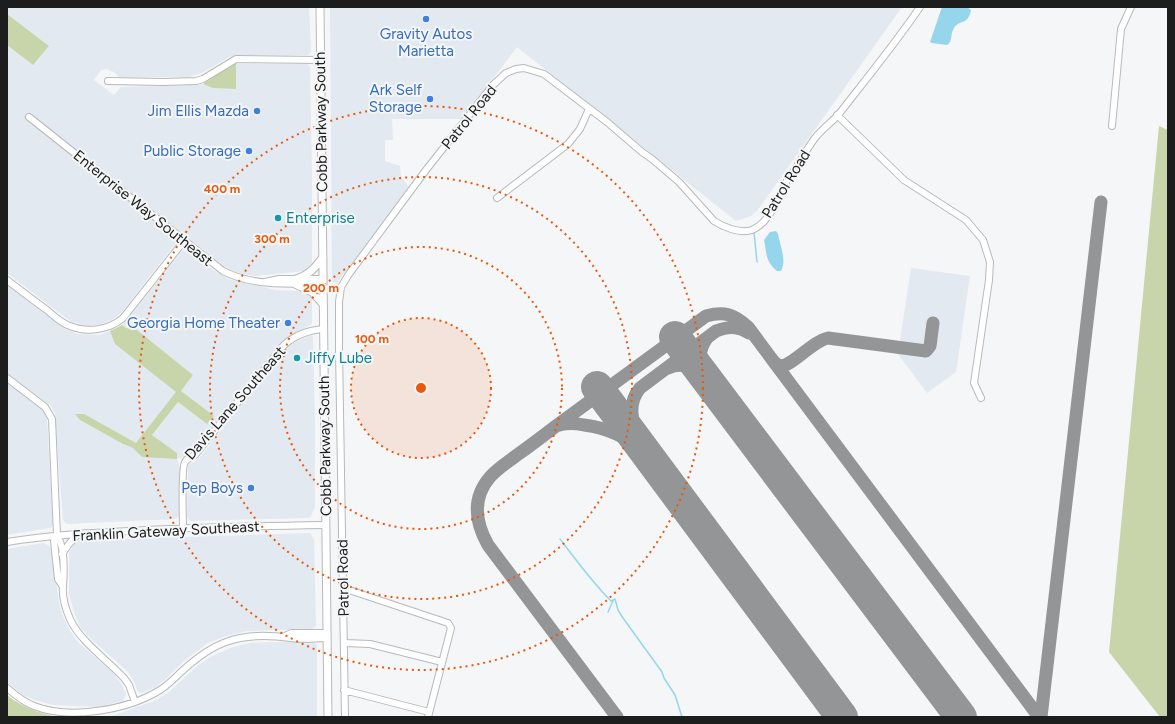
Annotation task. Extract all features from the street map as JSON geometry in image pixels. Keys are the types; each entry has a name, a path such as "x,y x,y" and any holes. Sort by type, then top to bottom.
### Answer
{"main road":[{"name":"Cobb Parkway South","path":"320,7 328,717"},
{"path":"323,257 308,274 296,281 312,292 323,304"}],"street":[{"name":"Patrol Road","path":"345,717 339,341 339,302 342,287 345,280 426,170 493,85 516,68 524,68 544,74 607,122 679,182 714,221 721,226 735,230 751,230 768,216 788,180 816,137 837,115 889,50 920,7"},
{"path":"1112,126 1121,30 1130,7"},
{"path":"108,81 196,81 236,58 321,60"},
{"path":"497,198 568,144 580,129 589,109"},
{"path":"837,115 904,180 966,220 983,240 990,262 990,268 974,383 981,398"},
{"name":"Enterprise Way Southeast","path":"29,117 184,241 216,266 229,274 250,280 265,282 279,279 296,281 323,281"},
{"path":"7,280 56,318 70,326 84,330 102,329 118,322 123,318 184,241"},
{"name":"Davis Lane Southeast","path":"183,528 183,463 195,455 284,346 291,340 308,332 324,329"},
{"path":"7,378 45,408 52,419 57,536 54,542 58,580 63,587"},
{"name":"Franklin Gateway Southeast","path":"7,542 78,534 183,528 326,525"},
{"path":"62,554 78,534"},
{"path":"57,536 61,541 64,578 63,587 66,607 73,626 78,633 124,678 129,685 135,702"},
{"path":"343,588 451,625 428,714 344,690"},
{"path":"7,688 34,706 59,712 100,711 135,702 160,690 198,658 224,642 250,636 285,636 291,633 327,635"},
{"path":"344,643 370,644 442,662"}],"shaded area":[{"path":"7,7 309,7 311,52 308,55 242,55 229,57 202,73 189,77 119,77 114,72 106,69 101,70 94,80 114,95 121,87 203,84 213,88 236,89 236,64 308,64 310,67 312,173 312,262 309,267 305,271 256,276 244,274 229,270 183,234 121,313 112,320 89,326 72,322 7,273 7,45 33,65 49,46 7,14"},
{"path":"330,7 902,7 757,211 751,216 736,221 517,47 462,119 392,119 393,140 385,140 385,161 400,166 401,176 409,188 337,283 332,282"},
{"path":"187,249 213,270 228,279 276,290 303,291 309,294 312,298 312,324 288,338 281,344 195,451 189,455 177,459 180,468 180,514 176,519 67,524 63,520 55,413 51,406 7,373 7,285 64,328 77,334 99,335 110,331 115,344 177,392 136,444 84,415 76,414 80,420 133,448 142,457 177,453 152,435 178,402 207,424 181,391 193,375 137,330 126,328 122,325 183,250"},
{"path":"911,268 970,276 956,372 927,393 898,354"},
{"path":"310,335 313,336 315,424 315,507 311,516 308,518 190,521 187,517 188,466 201,456 283,351 289,345"},
{"path":"7,383 42,409 47,418 53,525 50,528 7,535"},
{"path":"310,533 314,539 316,626 312,629 247,631 223,637 208,643 184,661 156,687 141,693 137,690 135,683 128,672 80,627 75,615 69,594 69,553 75,543 81,540"},
{"path":"43,543 48,545 52,550 59,603 69,629 77,641 114,674 122,685 126,695 122,701 97,707 54,705 23,695 7,682 7,549"},
{"path":"313,641 317,645 317,717 109,717 154,701 169,692 196,667 212,656 233,647 250,643"}],"green space":[{"path":"7,14 49,46 33,65 7,45"},
{"path":"233,64 236,64 236,89 213,88 203,84"},
{"path":"1159,126 1168,130 1168,717 1160,717 1109,652"},
{"path":"122,325 126,328 137,330 193,375 181,391 214,416 207,424 178,402 152,435 177,453 177,459 142,457 133,448 80,420 75,414 84,414 136,443 176,392 115,344 110,331"},
{"path":"7,695 31,709 58,717 7,717"}],"water":[{"path":"942,7 967,7 971,10 968,19 955,26 952,32 951,40 947,45 930,42"},
{"path":"776,231 783,258 783,267 781,271 777,271 770,264 766,253 764,240 770,232"}],"waterway":[{"path":"754,232 757,262"},
{"path":"560,539 604,594 611,601 615,599 618,610 623,618 662,672 664,678 675,695 682,717"},
{"path":"608,612 613,601"}],"taxiway":[{"path":"1041,717 1101,202"},
{"path":"646,454 625,438 602,428 574,423 556,426 706,316 724,314 738,319 748,327 1039,717"},
{"path":"773,361 781,366 786,365 822,340 828,338 926,351 930,346 933,323"},
{"path":"645,451 635,427 632,411 635,395 640,388 716,331 725,328 733,328 741,329 749,333"},
{"path":"704,376 700,356 702,347 707,338"},
{"path":"668,368 678,365 688,366 692,367 704,376"},
{"path":"556,426 503,465 490,477 480,493 477,510 478,519 480,528 488,545 617,717"}],"runway":[{"path":"675,337 961,717"},
{"path":"597,387 842,717"}],"place":[{"name":"Gravity Autos Marietta","path":"426,19"},
{"name":"Ark Self Storage","path":"430,99"},
{"name":"Jim Ellis Mazda","path":"257,111"},
{"name":"Public Storage","path":"249,151"},
{"name":"Enterprise","path":"278,218"},
{"name":"Georgia Home Theater","path":"288,323"},
{"name":"Jiffy Lube","path":"297,358"},
{"name":"Pep Boys","path":"251,488"}]}
